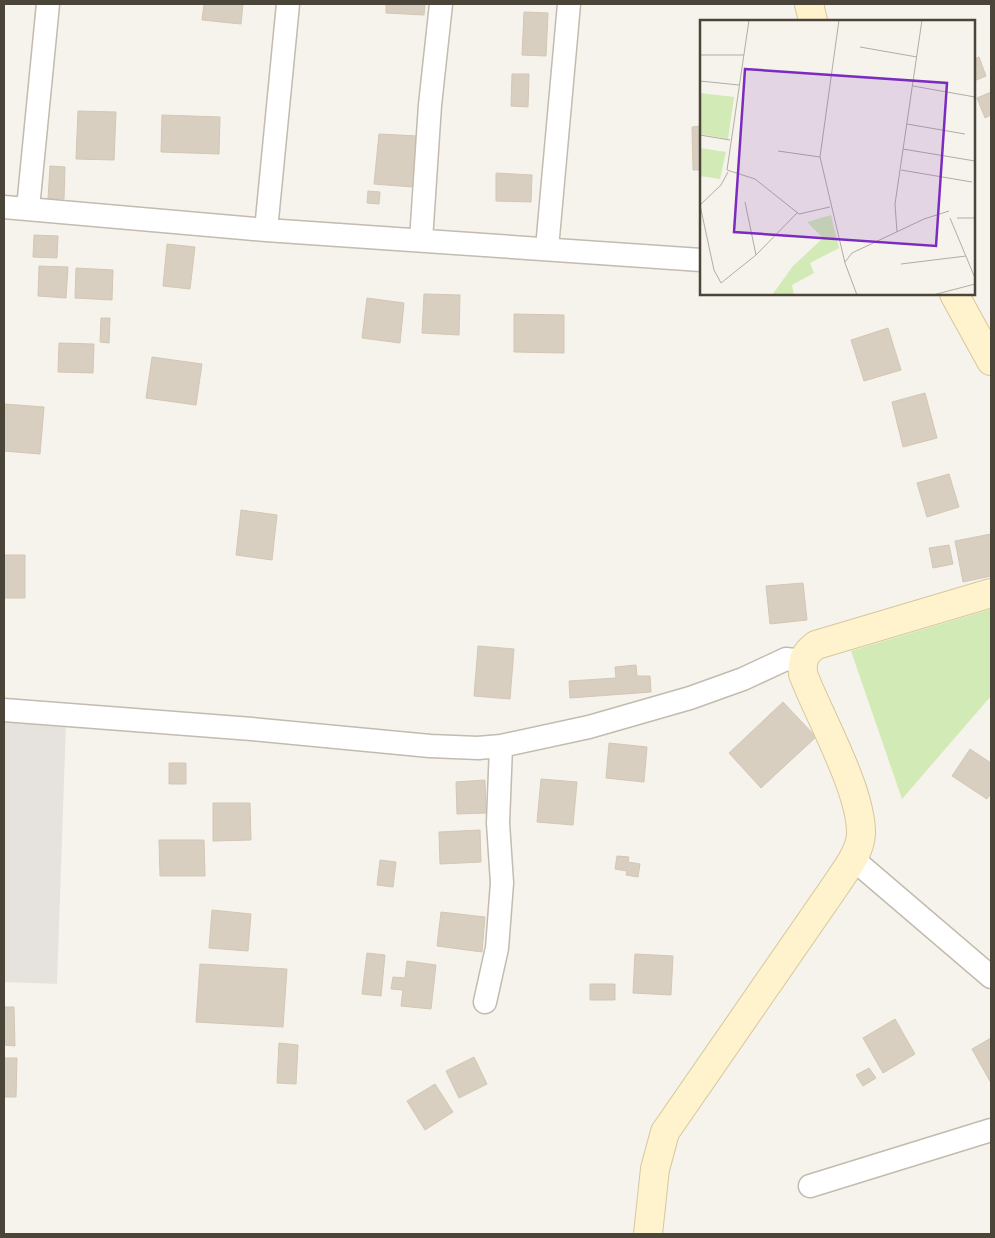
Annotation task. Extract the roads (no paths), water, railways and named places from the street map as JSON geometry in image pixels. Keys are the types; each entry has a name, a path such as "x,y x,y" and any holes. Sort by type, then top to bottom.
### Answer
{"street":[{"path":"28,208 48,4"},
{"path":"266,230 288,4"},
{"path":"421,240 430,105 441,4"},
{"path":"547,248 569,4"},
{"path":"809,4 813,20"},
{"path":"4,207 266,230 700,260"},
{"path":"955,295 991,360"},
{"path":"648,1234 655,1169 665,1132 853,859 861,834 858,809 849,781 803,674 802,661 807,652 816,645 991,593"},
{"path":"4,710 252,729 430,746 478,748 501,746 589,728 743,679 786,659 802,661"},
{"path":"485,1002 497,948 502,883 498,823 501,746"},
{"path":"853,859 991,977"},
{"path":"810,1186 991,1130"}]}
